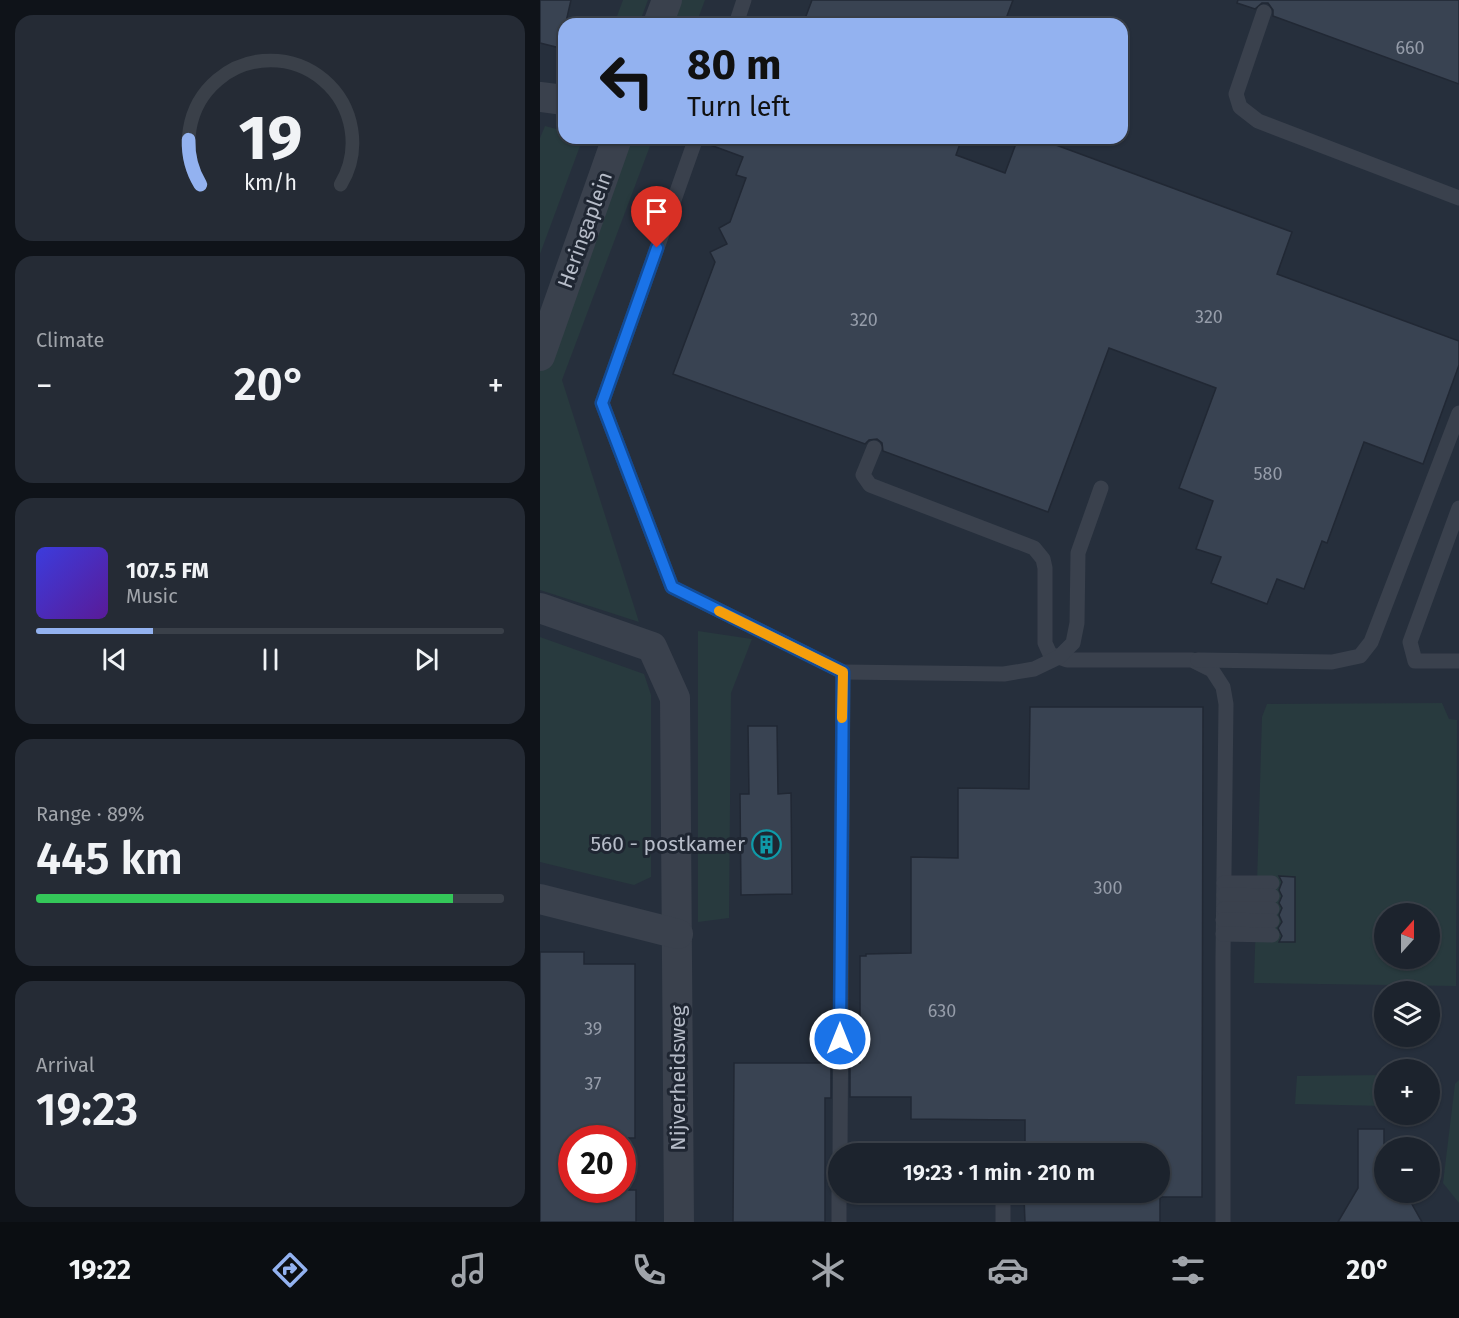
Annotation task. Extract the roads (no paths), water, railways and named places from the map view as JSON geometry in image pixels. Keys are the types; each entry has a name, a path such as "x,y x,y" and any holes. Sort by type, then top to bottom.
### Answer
{"street":[{"path":"660,18 667,0"},
{"name":"Heringaplein","path":"540,356 615,144"},
{"path":"540,608 652,647 675,698 678,934 540,899"},
{"name":"Nijverheidsweg","path":"678,934 679,1222"}],"lane":[{"path":"738,18 744,0"},
{"path":"1264,12 1236,94 1240,107 1258,121 1459,198"},
{"path":"694,144 602,403 672,587 843,672 1004,674 1034,669 1059,657 1074,643 1077,623 1078,553 1101,488"},
{"path":"873,448 863,475 870,485 1034,548 1043,559 1045,568 1044,643 1050,654 1067,660 1332,662 1360,656 1371,642 1459,413"},
{"path":"1459,508 1410,642 1414,661 1459,661"},
{"path":"1192,660 1212,670 1223,687 1226,704 1223,908 1223,1222"},
{"path":"840,1143 843,672"},
{"path":"1223,908 1272,909"},
{"path":"1223,908 1272,909"},
{"path":"1223,908 1272,909"},
{"path":"839,1203 839,1222"},
{"path":"1003,1203 1003,1222"}],"place":[{"name":"560 - postkamer","path":"766,844"}]}
